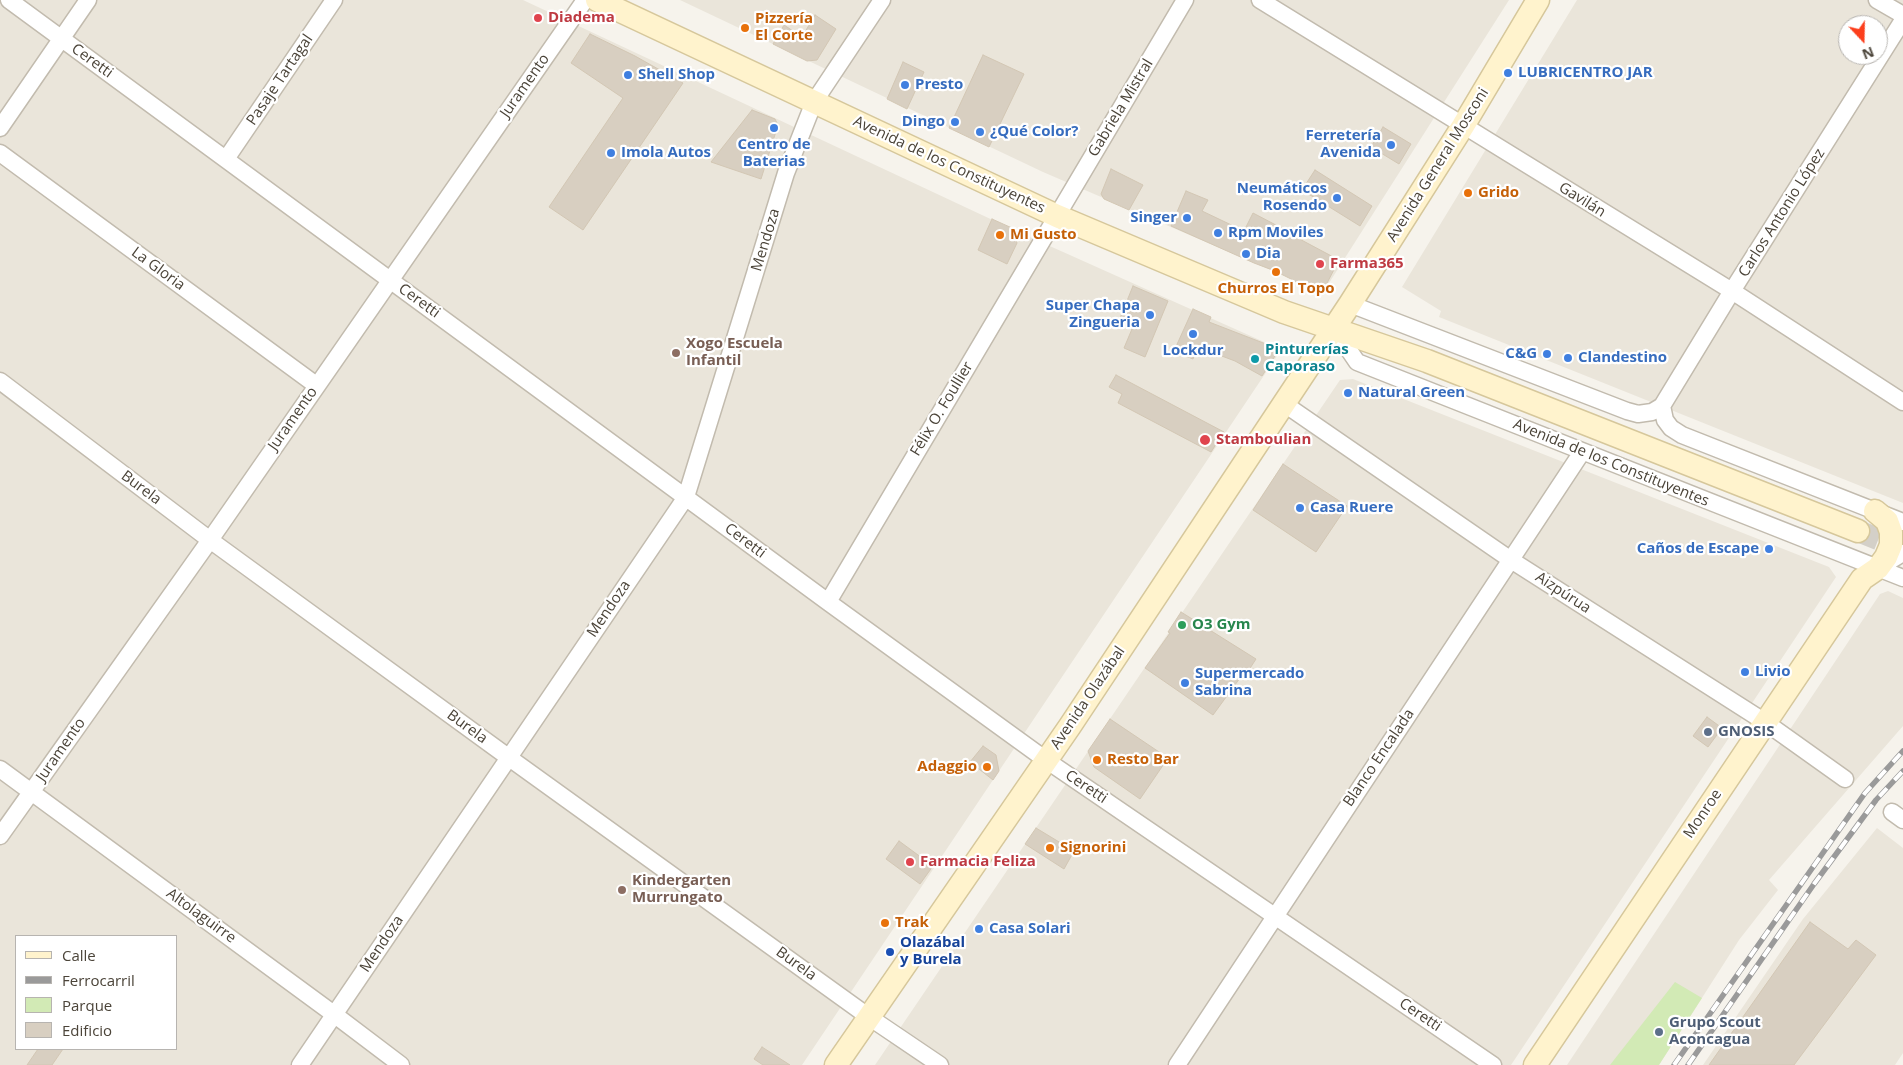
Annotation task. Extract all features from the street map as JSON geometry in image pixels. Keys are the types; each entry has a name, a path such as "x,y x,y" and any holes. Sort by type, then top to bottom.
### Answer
{"main road":[{"name":"Avenida de los Constituyentes","path":"598,0 1057,216 1284,312 1426,361 1858,531"},
{"name":"Avenida General Mosconi","path":"1334,328 1463,126 1538,0"},
{"name":"Avenida Olazábal","path":"836,1065 1046,760 1334,328"},
{"path":"1875,511 1887,521 1891,532 1891,545 1878,568"},
{"name":"Monroe","path":"1535,1065 1862,579 1878,568"}],"street":[{"name":"Ceretti","path":"9,0 1046,760 1493,1065"},
{"path":"0,128 88,0"},
{"name":"Pasaje Tartagal","path":"226,159 334,0"},
{"name":"Juramento","path":"0,836 210,540 585,0"},
{"name":"Mendoza","path":"300,1065 686,496 786,172 814,102 882,0"},
{"name":"Gabriela Mistral","path":"1057,216 1185,0"},
{"name":"Gavilán","path":"1260,0 1732,292 1903,402"},
{"path":"1877,0 1903,15"},
{"name":"Carlos Antonio López","path":"1662,406 1903,20"},
{"name":"La Gloria","path":"0,153 316,385"},
{"name":"Félix O. Foullier","path":"828,602 1057,216"},
{"path":"1350,304 1627,411 1638,414 1652,412 1662,406 1665,420 1671,428 1682,435 1903,522"},
{"name":"Avenida de los Constituyentes","path":"1334,328 1357,362 1903,578"},
{"name":"Burela","path":"0,381 210,540 508,757 869,1017 940,1065"},
{"name":"Aizpúrua","path":"1283,403 1511,560 1765,722 1845,779"},
{"name":"Blanco Encalada","path":"1177,1065 1582,452"},
{"path":"1878,568 1903,553"},
{"name":"Altolaguirre","path":"0,769 401,1065"}],"shaded area":[{"path":"0,0 523,0 1014,230 1273,346 1277,356 802,1065 0,1065"},
{"path":"680,0 1509,0 1329,283 1315,289 1043,172"},
{"path":"1577,0 1903,0 1903,503 1439,317 1441,311 1402,287"},
{"path":"1353,379 1829,567 1836,577 1511,1065 875,1065 1340,380"},
{"path":"1888,591 1903,598 1903,726 1769,880 1778,890 1739,940 1659,1065 1567,1065 1880,594"},
{"path":"1877,828 1903,848 1903,1053 1895,1065 1703,1065 1803,919"}],"green space":[{"name":"Grupo Scout Aconcagua","path":"1675,982 1702,998 1659,1065 1610,1065"}],"building":[{"path":"815,15 836,29 817,60 807,61 773,44 784,25 802,37"},
{"name":"Imola Autos","path":"590,34 635,56 683,83 583,230 549,207 623,98 571,63"},
{"path":"983,55 1024,74 989,147 949,128"},
{"name":"Presto","path":"903,62 924,72 907,109 887,99"},
{"path":"752,110 775,119 778,125 761,179 711,162"},
{"name":"Ferretería Avenida","path":"1383,127 1411,144 1399,164 1371,147"},
{"path":"1111,169 1143,185 1129,210 1104,199 1101,194"},
{"name":"Neumáticos Rosendo","path":"1315,170 1372,206 1360,226 1302,190"},
{"path":"1186,191 1208,200 1202,211 1244,231 1253,213 1339,260 1326,285 1311,289 1275,271 1171,226"},
{"name":"Mi Gusto","path":"992,219 1012,228 1017,243 1007,264 978,250"},
{"name":"Super Chapa Zingueria","path":"1133,286 1168,301 1145,357 1124,348 1132,329 1118,323"},
{"path":"1193,309 1211,317 1209,322 1271,346 1275,356 1262,376 1235,361 1198,347 1193,359 1174,351"},
{"path":"1116,375 1224,432 1211,452 1118,403 1122,394 1109,387"},
{"name":"Casa Ruere","path":"1283,464 1347,506 1316,552 1253,510"},
{"path":"1181,612 1256,659 1243,679 1240,678 1213,715 1145,668 1170,633 1168,632"},
{"name":"GNOSIS","path":"1707,717 1722,728 1708,747 1693,736"},
{"path":"1110,719 1168,758 1140,799 1094,767 1088,751"},
{"name":"Adaggio","path":"983,746 996,755 999,771 993,780 970,762"},
{"name":"Signorini","path":"1036,828 1074,851 1064,869 1025,844"},
{"name":"Farmacia Feliza","path":"899,841 933,866 920,884 886,859"},
{"path":"1810,922 1848,949 1856,940 1876,955 1794,1065 1709,1065"},
{"path":"762,1047 790,1065 763,1065 754,1059"},
{"path":"37,1050 62,1050 52,1065 27,1065"}],"tunnel":[{"path":"1858,531 1903,549"}],"railway":[{"path":"1674,1065 1865,793 1903,751"},
{"path":"1688,1065 1814,884 1876,800 1903,771"}],"place":[{"name":"Diadema","path":"538,18"},
{"name":"Pizzería El Corte","path":"745,28"},
{"name":"LUBRICENTRO JAR","path":"1508,73"},
{"name":"Shell Shop","path":"628,75"},
{"name":"Presto","path":"905,85"},
{"name":"Dingo","path":"955,122"},
{"name":"Centro de Baterias","path":"774,128"},
{"name":"¿Qué Color?","path":"980,132"},
{"name":"Ferretería Avenida","path":"1391,145"},
{"name":"Imola Autos","path":"611,153"},
{"name":"Grido","path":"1468,193"},
{"name":"Neumáticos Rosendo","path":"1337,198"},
{"name":"Singer","path":"1187,218"},
{"name":"Rpm Moviles","path":"1218,233"},
{"name":"Mi Gusto","path":"1000,235"},
{"name":"Dia","path":"1246,254"},
{"name":"Farma365","path":"1320,264"},
{"name":"Churros El Topo","path":"1276,272"},
{"name":"Super Chapa Zingueria","path":"1150,315"},
{"name":"Lockdur","path":"1193,334"},
{"name":"Xogo Escuela Infantil","path":"676,353"},
{"name":"C&G","path":"1547,354"},
{"name":"Clandestino","path":"1568,358"},
{"name":"Pinturerías Caporaso","path":"1255,359"},
{"name":"Natural Green","path":"1348,393"},
{"name":"Stamboulian","path":"1205,440"},
{"name":"Casa Ruere","path":"1300,508"},
{"name":"Caños de Escape","path":"1769,549"},
{"name":"O3 Gym","path":"1182,625"},
{"name":"Livio","path":"1745,672"},
{"name":"Supermercado Sabrina","path":"1185,683"},
{"name":"GNOSIS","path":"1708,732"},
{"name":"Resto Bar","path":"1097,760"},
{"name":"Adaggio","path":"987,767"},
{"name":"Signorini","path":"1050,848"},
{"name":"Farmacia Feliza","path":"910,862"},
{"name":"Kindergarten Murrungato","path":"622,890"},
{"name":"Trak","path":"885,923"},
{"name":"Casa Solari","path":"979,929"},
{"name":"Olazábal y Burela","path":"890,952"},
{"name":"Grupo Scout Aconcagua","path":"1659,1032"}]}
